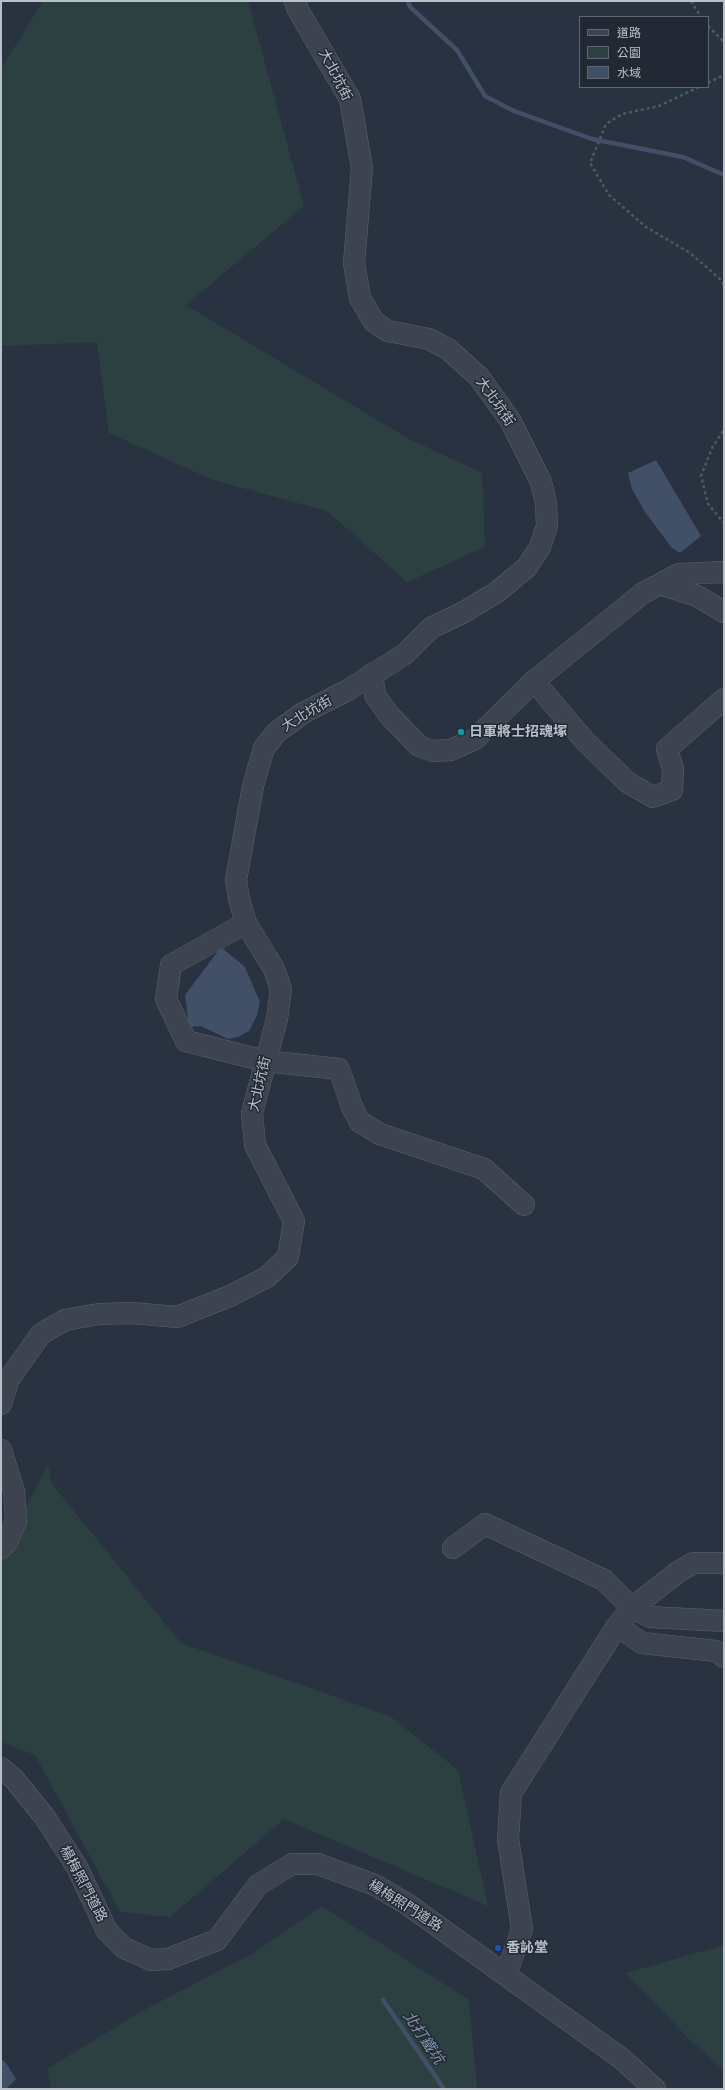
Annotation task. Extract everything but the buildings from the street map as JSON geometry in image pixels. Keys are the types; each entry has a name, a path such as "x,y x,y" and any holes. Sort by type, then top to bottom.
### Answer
{"street":[{"name":"大北坑街","path":"1,1404 10,1379 41,1334 65,1320 98,1314 132,1313 177,1317 230,1296 267,1276 288,1257 294,1221 255,1146 252,1113 277,1019 281,989 274,969 246,923 239,899 236,880 253,786 264,748 277,732 303,713 348,690 405,654 431,628 497,592 527,566 540,547 547,526 546,503 541,482 510,420 480,377 448,349 429,339 388,331 374,322 360,298 354,263 362,168 350,99 298,10 295,1"},
{"path":"372,674 375,695 389,715 419,746 433,751 451,750 475,739 534,681 643,593 679,574 724,572"},
{"path":"660,584 697,596 724,612"},
{"path":"534,681 584,740 627,782 653,798 672,790 673,769 667,749 724,699"},
{"path":"246,923 171,965 166,999 186,1041 265,1061 339,1069 352,1107 360,1122 380,1134 484,1169 524,1205"},
{"path":"1,1450 14,1491 16,1520 7,1542 1,1548"},
{"path":"453,1548 485,1524 604,1580 632,1608 650,1617 724,1620"},
{"path":"506,1975 522,1930 508,1839 511,1793 617,1626 632,1608 678,1572 693,1564 724,1563"},
{"path":"617,1626 642,1643 716,1651 724,1657"},
{"name":"楊梅照門道路","path":"1,1768 14,1779 44,1816 77,1867 107,1931 124,1948 151,1960 168,1958 217,1940 258,1885 292,1864 318,1864 375,1885 407,1904 622,2059 655,2089"}],"path":[{"path":"691,1 700,16"},
{"path":"709,27 724,42"},
{"path":"709,82 724,75"},
{"path":"697,88 658,106 622,114 606,124 590,164 609,195 646,227 690,253 719,278 724,285"},
{"path":"724,426 724,439"},
{"path":"723,431 712,448 701,476 708,504 724,523"}],"green space":[{"path":"43,1 248,1 304,206 186,305 409,439 482,473 485,547 407,582 327,511 213,480 109,433 97,342 1,346 1,69"},
{"path":"48,1465 52,1484 181,1643 390,1716 458,1770 488,1906 284,1819 170,1917 120,1912 35,1755 1,1742 1,1555"},
{"path":"322,1906 469,2000 477,2089 51,2089 47,2069 144,2010 252,1954"},
{"path":"724,1945 724,2071 689,2039 626,1973"}],"water":[{"path":"656,460 701,536 680,553 672,548 645,512 632,489 628,473"},
{"path":"221,947 245,967 260,1002 257,1015 249,1031 238,1037 228,1039 201,1026 189,1027 185,995"},
{"path":"1,2059 6,2063 16,2079 6,2089 1,2089"}],"waterway":[{"path":"408,1 410,7 457,50 485,96 514,111 592,139 683,157 724,175"},
{"name":"北打鐵坑","path":"383,2000 444,2089"}],"place":[{"name":"日軍將士招魂塚","path":"461,732"},
{"name":"香訫堂","path":"498,1948"}]}
